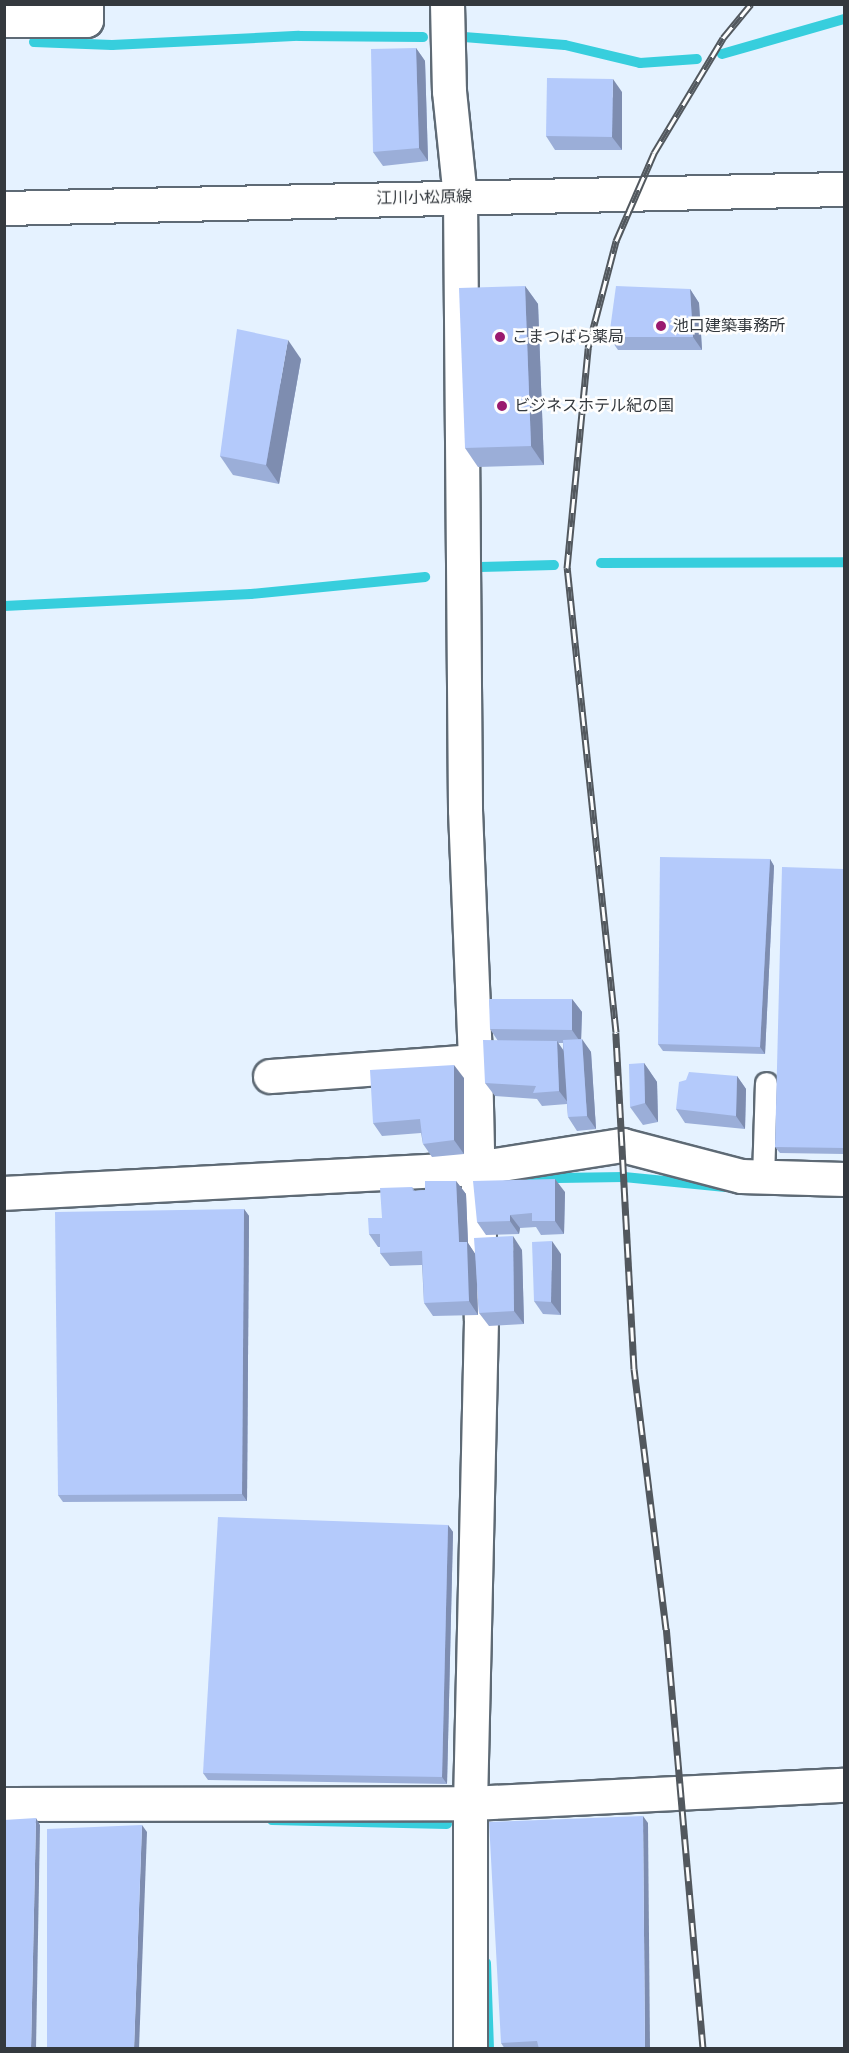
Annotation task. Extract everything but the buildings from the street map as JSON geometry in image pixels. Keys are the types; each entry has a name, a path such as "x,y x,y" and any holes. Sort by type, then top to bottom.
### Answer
{"street":[{"path":"4,20 86,20 86,4"},
{"path":"447,4 449,91 460,197 465,810 475,1061 481,1320 470,1803 470,2049"},
{"name":"江川小松原線","path":"4,208 844,189"},
{"path":"270,1076 475,1061"},
{"path":"4,1193 476,1168 622,1145 741,1176 844,1179"},
{"path":"4,1804 470,1803 844,1785"}],"lane":[{"path":"763,1178 766,1083"}],"waterway":[{"path":"722,54 844,19"},
{"path":"34,42 112,45 299,36 423,37"},
{"path":"464,37 565,45 640,63 697,59"},
{"path":"601,563 844,562"},
{"path":"480,567 554,565"},
{"path":"4,606 251,594 425,577"},
{"path":"499,1179 624,1177 726,1187"},
{"path":"272,1820 447,1824"},
{"path":"486,1963 489,2048"}],"railway":[{"path":"703,2048 666,1629 634,1369 616,1032 567,568 588,348 616,241 654,153 723,38 751,4"}],"place":[{"name":"池口建築事務所","path":"661,326"},
{"name":"こまつばら薬局","path":"500,337"},
{"name":"ビジネスホテル紀の国","path":"502,406"}]}
